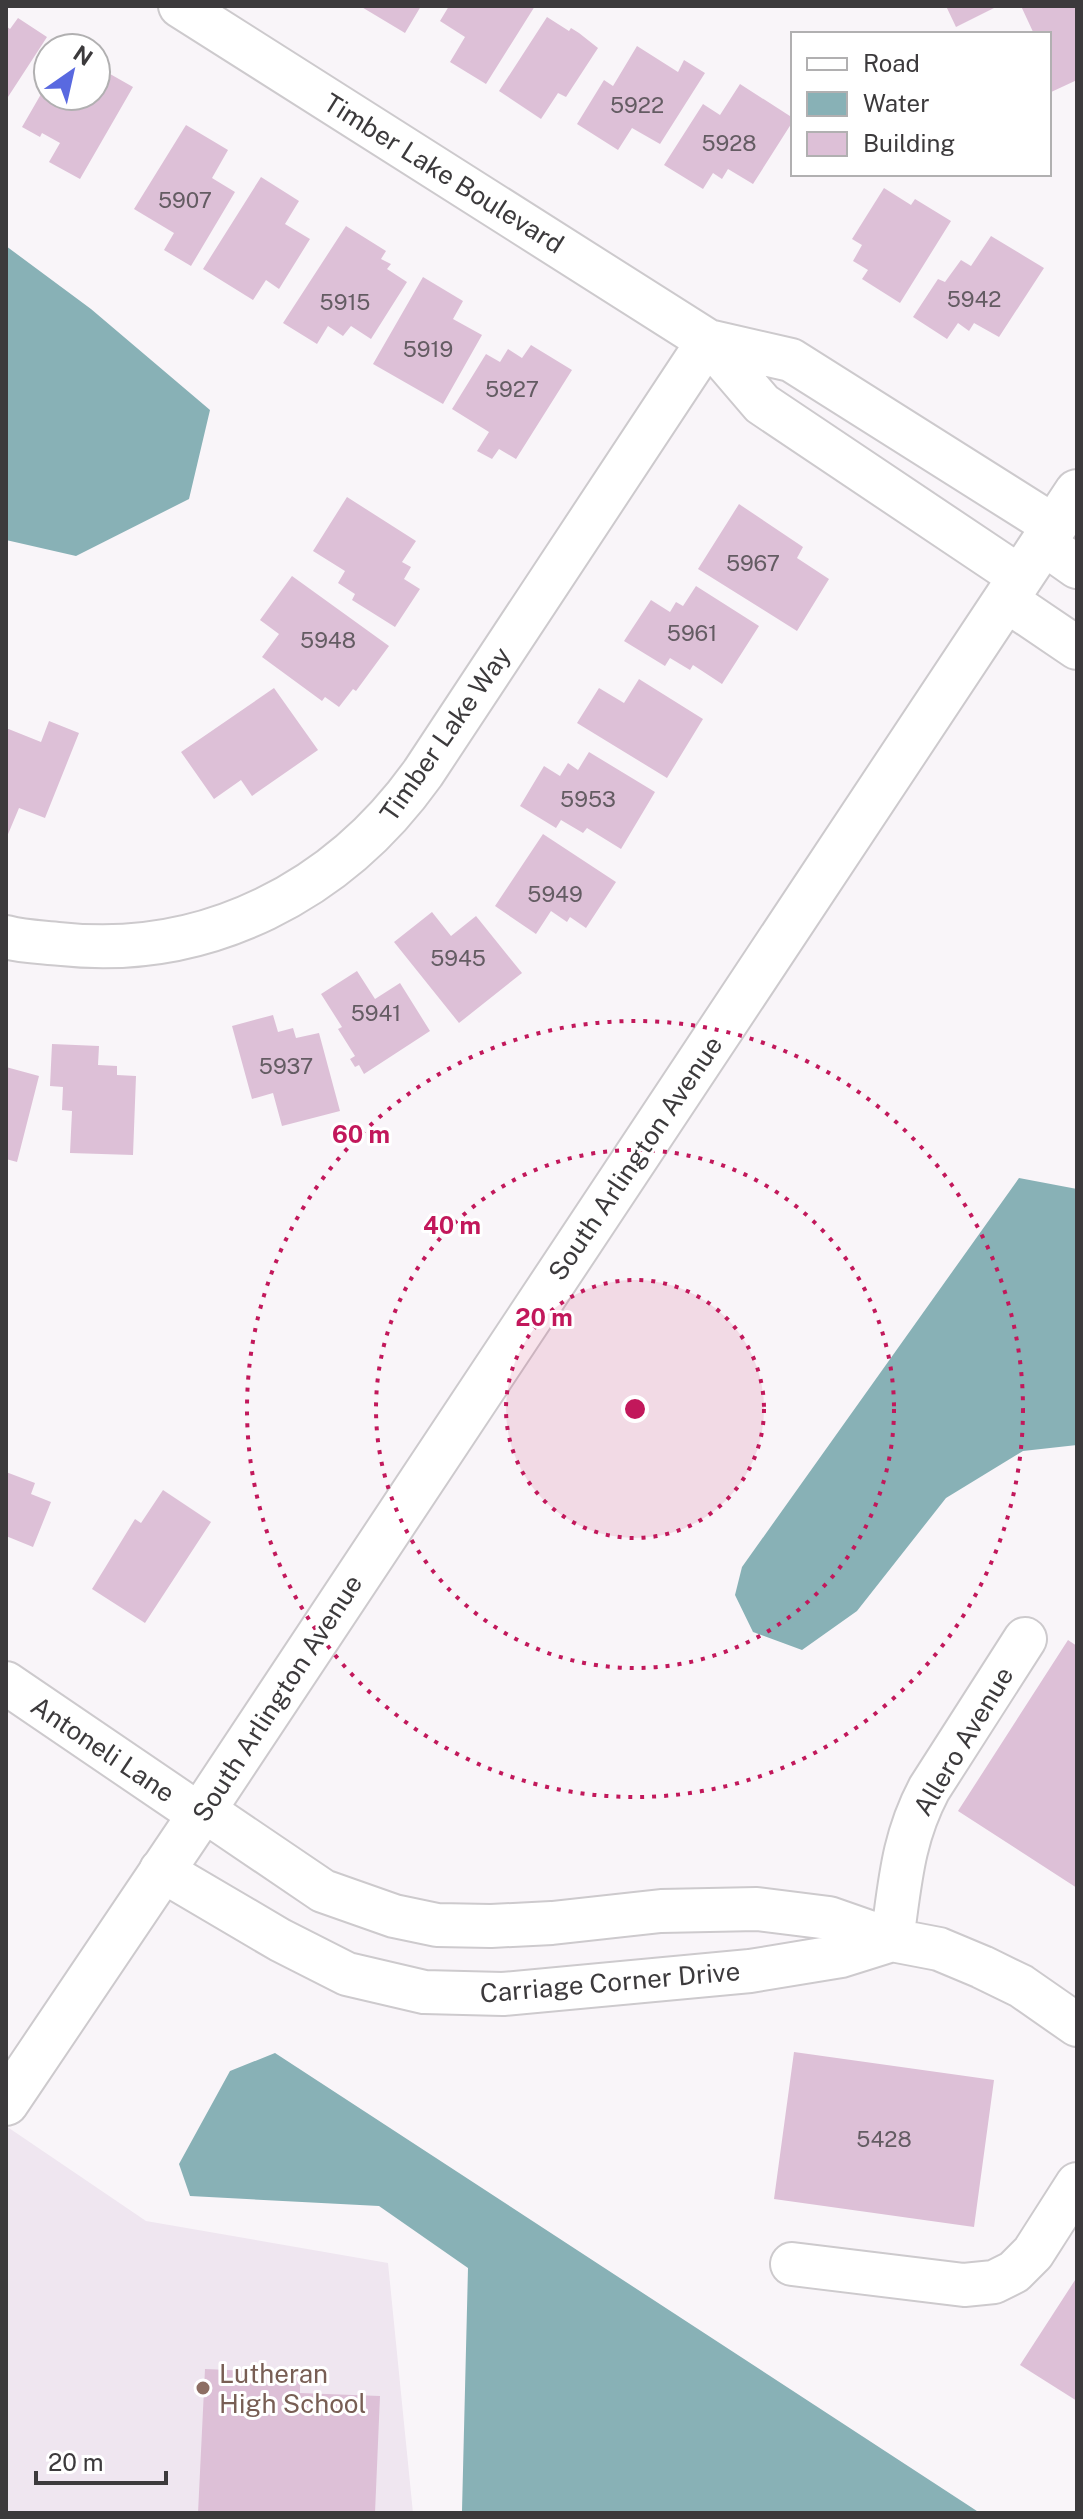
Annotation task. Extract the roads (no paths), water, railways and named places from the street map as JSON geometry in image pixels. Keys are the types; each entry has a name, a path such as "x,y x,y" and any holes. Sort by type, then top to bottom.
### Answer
{"main road":[{"name":"South Arlington Avenue","path":"6,2103 1046,551"}],"street":[{"name":"Timber Lake Boulevard","path":"180,6 708,341 762,404 1046,551"},
{"name":"Timber Lake Boulevard","path":"708,341 791,360 1046,551 1077,648"},
{"name":"Timber Lake Way","path":"6,937 96,948 158,943 197,935 254,915 290,897 357,848 386,821 423,773 708,341"},
{"name":"Allero Avenue","path":"886,1938 917,1812 1025,1639"},
{"name":"Antoneli Lane","path":"6,1683 201,1812"},
{"name":"Carriage Corner Drive","path":"201,1812 323,1891 394,1916 437,1925 552,1923 661,1911 757,1909 829,1918 886,1938 939,1949 982,1967 1021,1986 1076,2022"},
{"name":"Carriage Corner Drive","path":"161,1870 280,1940 347,1974 424,1992 503,1994 750,1971 841,1956 886,1938"},
{"path":"792,2264 964,2285 994,2282 1014,2272 1033,2253 1077,2184"}],"water":[{"path":"6,246 91,309 210,410 189,499 76,556 6,540"},
{"path":"1019,1178 1077,1189 1077,1445 1023,1451 946,1498 857,1611 802,1650 753,1632 735,1595 742,1567"},
{"path":"275,2053 980,2513 462,2511 468,2268 379,2206 190,2196 179,2164 230,2071"}],"place":[{"name":"Lutheran High School","path":"203,2388"}]}
